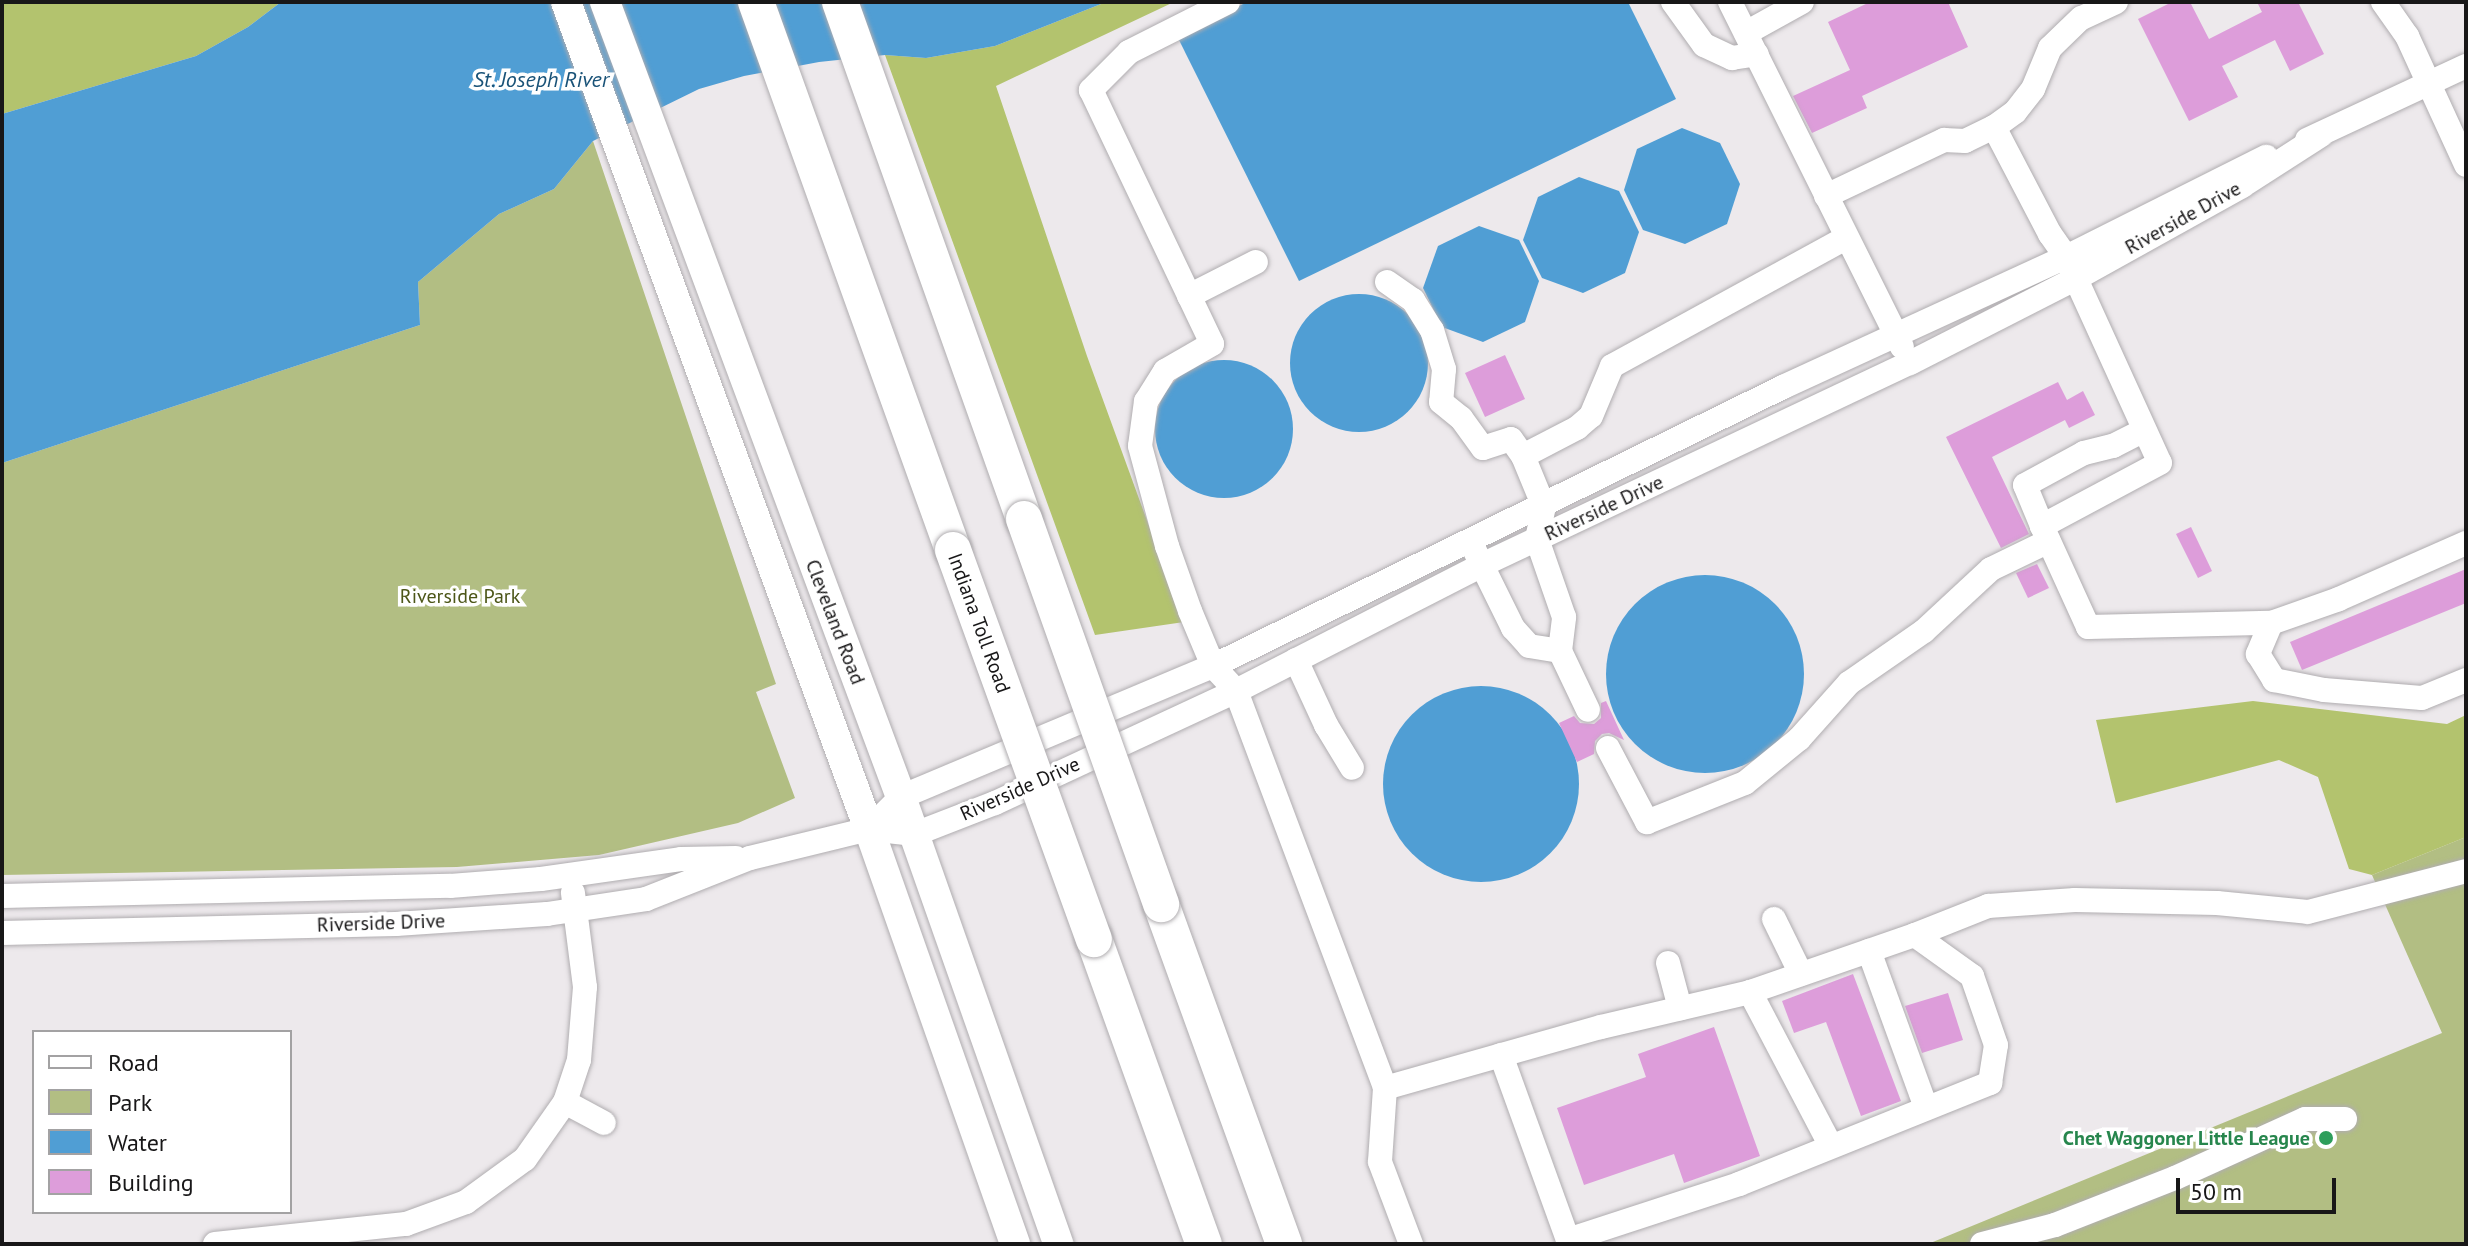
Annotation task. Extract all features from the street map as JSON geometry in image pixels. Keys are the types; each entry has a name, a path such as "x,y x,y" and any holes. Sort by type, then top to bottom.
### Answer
{"highway":[{"name":"Indiana Toll Road","path":"756,2 1204,1244"},
{"path":"840,2 1284,1244"}],"main road":[{"name":"Cleveland Road","path":"566,2 634,196 869,829 1015,1244"},
{"name":"Cleveland Road","path":"605,2 915,834 1058,1244"}],"street":[{"path":"1228,2 1129,52 1091,90 1212,344 1165,371 1146,401 1140,446 1167,546 1213,666 1236,691 1385,1088 1380,1162 1411,1244"},
{"path":"1673,2 1704,45 1732,58 1802,2"},
{"path":"1730,2 1910,363"},
{"path":"1826,196 1944,140 1965,141 1994,127 2015,112 2033,89 2050,48 2081,18 2116,2"},
{"path":"2383,2 2407,36 2466,165"},
{"name":"Riverside Drive","path":"2,933 396,924 576,910 646,899 750,858 869,829 915,834 995,803 1236,691 1482,565 1910,363 2233,171 2321,135 2466,66"},
{"path":"1608,748 1647,822 1745,783 1799,739 1849,683 1924,631 1991,569 2160,463 2072,268 2050,234 1994,127"},
{"path":"1523,456 1577,428 1591,416 1612,366 1846,238"},
{"path":"1189,296 1256,262"},
{"name":"Riverside Drive","path":"869,829 901,797 1213,666 1895,334 2072,268"},
{"path":"1387,282 1413,300 1432,330 1444,369 1441,402 1461,418 1483,448 1511,439 1523,456 1544,507 1537,539 1564,617 1560,651 1588,710"},
{"path":"2144,430 2113,446 2084,453 2025,485 2088,627 2271,623 2339,599 2466,543"},
{"path":"1470,542 1513,628 1529,646 1560,651"},
{"path":"2271,623 2258,654 2274,680 2324,690 2422,698 2466,680"},
{"path":"1296,660 1326,725 1352,768"},
{"name":"Riverside Drive","path":"2,896 450,886 570,875 681,859 750,858"},
{"path":"1385,1088 1501,1055 1750,992 1915,935 1988,906 2075,900 2217,903 2308,912 2466,871"},
{"path":"215,1244 363,1237 466,1202 525,1159 565,1102 579,1060 585,1029 585,987 570,875"},
{"path":"1774,919 1801,974"},
{"path":"1501,1055 1568,1242 1739,1184 1990,1083 1996,1045 1972,976 1915,935"},
{"path":"1869,951 1926,1108"},
{"path":"1668,963 1680,1008"},
{"path":"1750,992 1831,1146"},
{"path":"565,1102 604,1123"},
{"path":"1982,1244 2055,1225 2175,1178 2305,1119 2345,1119"}],"green space":[{"path":"2,2 281,2 248,27 196,56 2,114"},
{"path":"1106,2 1174,2 996,86 1087,356 1184,622 1095,635 885,55 926,58 995,46"},
{"name":"Riverside Park","path":"593,141 776,684 756,692 795,798 738,823 599,855 457,867 2,875 2,463 420,325 418,282 499,214 554,189"},
{"path":"2253,701 2447,724 2466,715 2466,837 2372,875 2349,869 2318,777 2279,760 2116,803 2096,720"},
{"name":"Chet Waggoner Little League","path":"2466,837 2466,1244 1928,1244 2442,1033 2372,875"}],"water":[{"name":"St. Joseph River","path":"281,2 1106,2 995,46 926,58 885,55 819,62 744,76 699,89 593,141 554,189 499,214 418,282 420,325 2,463 2,114 196,56 248,27"},
{"path":"1247,2 1628,2 1676,99 1299,281 1177,36"},
{"path":"1682,128 1720,143 1740,184 1727,224 1685,244 1643,230 1624,190 1637,149"},
{"path":"1579,177 1619,191 1639,232 1625,273 1583,293 1542,278 1523,240 1538,197"},
{"path":"1479,226 1519,240 1539,281 1525,322 1483,342 1442,327 1423,288 1438,246"},
{"path":"1359,294 1385,299 1408,314 1423,337 1428,363 1423,389 1408,412 1385,427 1359,432 1333,427 1310,412 1295,389 1290,363 1295,337 1310,314 1333,299"},
{"path":"1224,360 1250,365 1273,380 1288,403 1293,429 1288,455 1273,478 1250,493 1224,498 1198,493 1175,478 1160,455 1155,429 1160,403 1175,380 1198,365"},
{"path":"1705,575 1743,583 1775,604 1796,636 1804,674 1796,712 1775,744 1743,765 1705,773 1667,765 1635,744 1614,712 1606,674 1614,636 1635,604 1667,583"},
{"path":"1481,686 1500,687 1519,693 1551,714 1572,746 1578,765 1578,803 1572,822 1551,854 1519,875 1500,881 1481,882 1462,881 1443,875 1411,854 1390,822 1384,803 1383,784 1384,765 1390,746 1411,714 1443,693 1462,687"}],"building":[{"path":"1870,2 1948,2 1968,47 1862,96 1867,108 1812,133 1793,96 1850,70 1828,22"},
{"path":"2172,2 2190,2 2209,39 2262,12 2257,2 2298,2 2324,54 2290,71 2275,40 2222,66 2238,97 2189,121 2138,19"},
{"path":"1505,355 1525,399 1485,417 1465,373"},
{"path":"2058,382 2067,400 2083,391 2095,415 2069,428 2065,420 1992,457 2029,534 2001,548 1946,437"},
{"path":"2191,527 2212,571 2198,578 2176,534"},
{"path":"2037,564 2049,588 2028,598 2016,573"},
{"path":"2466,569 2466,603 2302,670 2290,642"},
{"path":"1606,701 1624,740 1609,733 1602,734 1595,741 1594,754 1577,762 1559,723 1574,716 1580,723 1594,724 1601,718 1601,703"},
{"path":"1853,974 1901,1101 1861,1116 1826,1022 1794,1033 1782,1001"},
{"path":"1948,993 1963,1040 1922,1053 1905,1006"},
{"path":"1714,1027 1760,1156 1684,1183 1674,1154 1584,1185 1557,1108 1646,1077 1638,1054"}],"place":[{"name":"Chet Waggoner Little League","path":"2326,1138"}]}
